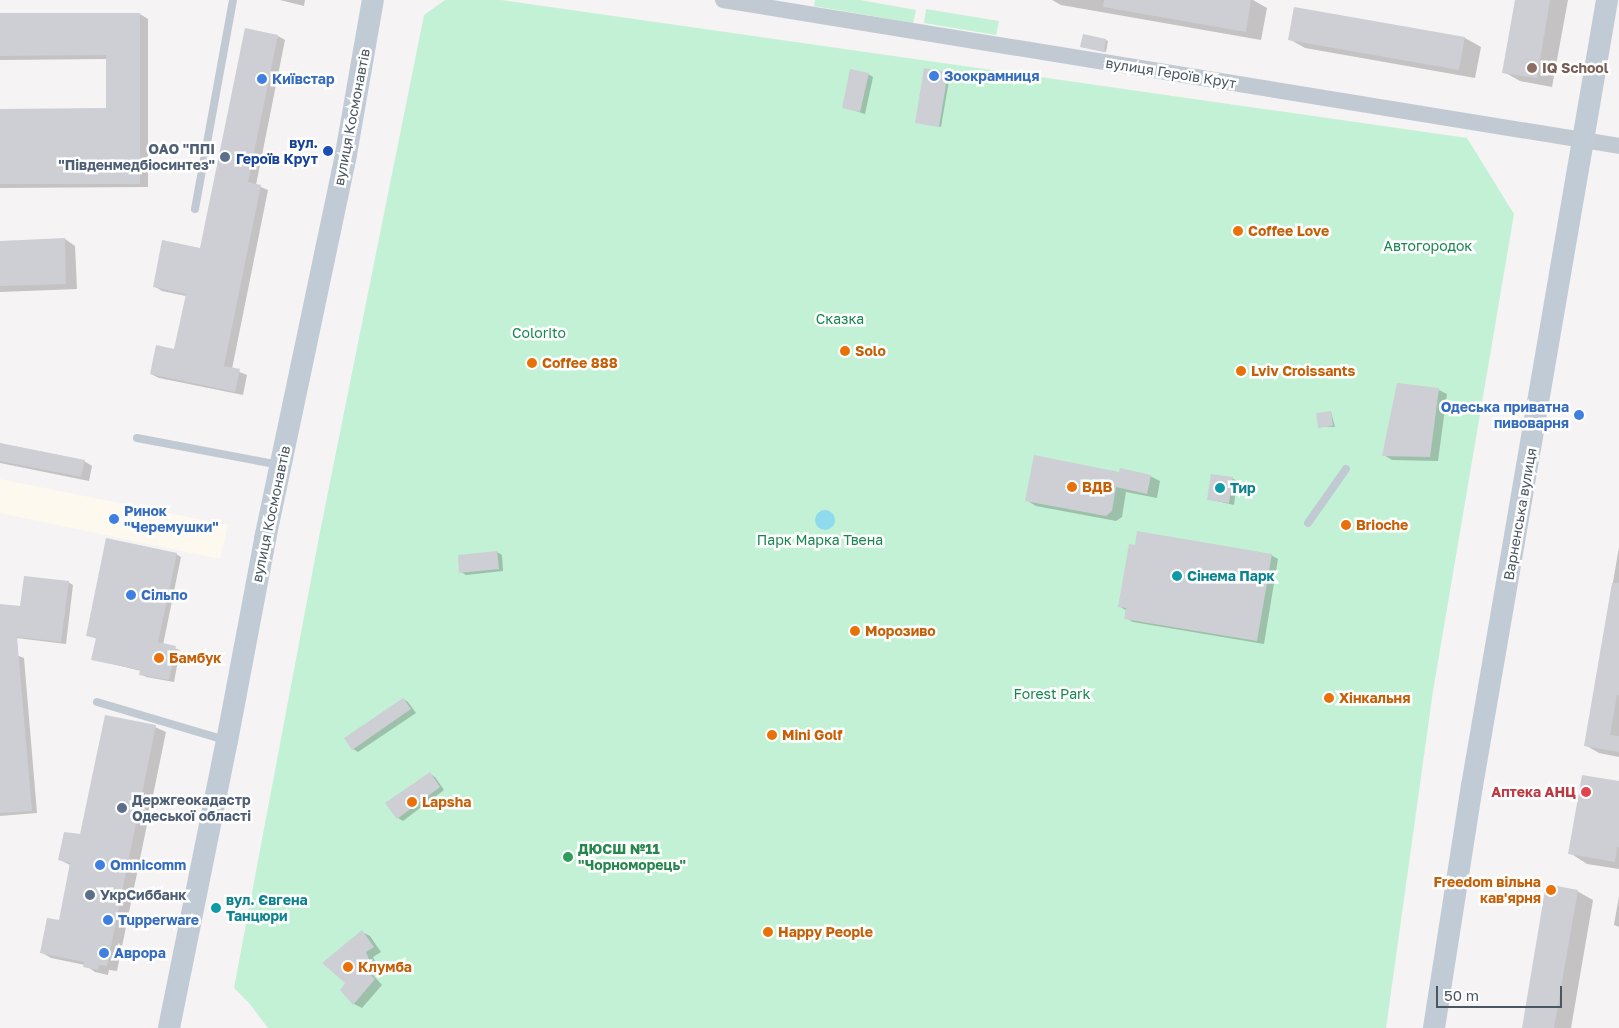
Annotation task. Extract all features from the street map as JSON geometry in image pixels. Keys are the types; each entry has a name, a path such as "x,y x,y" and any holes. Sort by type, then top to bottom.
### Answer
{"main road":[{"name":"вулиця Космонавтів","path":"169,1028 281,466 346,154 373,0"},
{"name":"Варненська вулиця","path":"1434,1028 1472,786 1607,0"}],"street":[{"name":"вулиця Героїв Крут","path":"723,0 1619,146"}],"lane":[{"path":"195,209 233,0"},
{"path":"137,438 281,466"},
{"path":"1308,523 1346,469"},
{"path":"96,702 227,741"}],"shaded area":[{"name":"Ринок \"Черемушки\"","path":"0,479 228,525 220,559 0,513"}],"green space":[{"name":"Парк Марка Твена","path":"445,0 501,0 1467,138 1514,214 1433,691 1386,1028 268,1028 249,1003 234,988 320,532 424,15"},
{"path":"815,0 860,0 916,10 913,23 814,6"},
{"path":"926,9 999,21 996,35 924,23"}],"water":[{"path":"825,510 832,513 835,520 832,527 825,530 818,527 815,520 818,513"}],"building":[{"path":"1104,0 1251,0 1246,32 1103,7"},
{"path":"1515,0 1550,0 1537,78 1502,73"},
{"path":"1294,7 1465,37 1459,70 1288,40"},
{"path":"0,13 140,13 140,184 0,184 0,109 106,108 106,55 0,56"},
{"path":"245,28 278,35 248,182 261,185 224,366 240,369 235,392 150,374 156,345 174,349 186,294 153,287 162,240 200,248"},
{"path":"1083,34 1106,39 1104,52 1080,47"},
{"path":"924,68 948,72 939,127 915,123"},
{"path":"850,69 869,73 860,112 842,108"},
{"path":"65,238 66,284 0,286 0,241"},
{"path":"1397,383 1439,388 1430,457 1382,456"},
{"path":"1331,411 1333,426 1318,428 1316,413"},
{"path":"0,443 85,460 81,477 0,461"},
{"name":"ВДВ","path":"1034,455 1119,472 1120,468 1151,475 1147,494 1116,487 1112,511 1106,516 1025,501"},
{"name":"Тир","path":"1211,474 1233,477 1229,503 1207,500"},
{"path":"1137,531 1272,554 1257,641 1124,619 1126,608 1118,607 1129,544 1135,545"},
{"name":"Сільпо","path":"106,538 177,553 158,642 176,646 169,680 139,675 140,670 91,660 96,638 86,636"},
{"path":"497,551 499,569 459,573 458,555"},
{"path":"24,576 69,581 61,642 17,637 32,811 0,813 0,604 20,606"},
{"path":"1612,583 1619,583 1619,695 1617,695 1610,735 1619,736 1619,752 1584,746"},
{"path":"403,698 411,709 352,750 344,738"},
{"path":"105,715 156,725 107,966 99,965 98,970 83,967 84,962 40,953 47,918 59,920 70,863 58,860 64,832 80,834"},
{"name":"Lapsha","path":"430,772 440,787 397,819 385,803"},
{"path":"1582,775 1619,781 1619,847 1617,847 1615,862 1568,854"},
{"path":"1546,884 1578,890 1554,1028 1522,1028"},
{"name":"Клумба","path":"362,930 374,947 366,952 371,964 366,970 375,979 353,1005 340,990 345,983 322,963"}],"place":[{"name":"IQ School","path":"1532,68"},
{"name":"Зоокрамниця","path":"934,76"},
{"name":"Київстар","path":"262,79"},
{"name":"вул. Героїв Крут","path":"328,151"},
{"name":"ОАО \"ППІ \"Південмедбіосинтез\"","path":"225,157"},
{"name":"Coffee Love","path":"1238,231"},
{"name":"Solo","path":"845,351"},
{"name":"Coffee 888","path":"532,363"},
{"name":"Lviv Croissants","path":"1241,371"},
{"name":"Одеська приватна пивоварня","path":"1579,415"},
{"name":"ВДВ","path":"1072,487"},
{"name":"Тир","path":"1220,488"},
{"name":"Ринок \"Черемушки\"","path":"114,519"},
{"name":"Brioche","path":"1346,525"},
{"name":"Сінема Парк","path":"1177,576"},
{"name":"Сільпо","path":"131,595"},
{"name":"Морозиво","path":"855,631"},
{"name":"Бамбук","path":"159,658"},
{"name":"Хінкальня","path":"1329,698"},
{"name":"Mini Golf","path":"772,735"},
{"name":"Аптека АНЦ","path":"1586,792"},
{"name":"Lapsha","path":"412,802"},
{"name":"Держгеокадастр Одеської області","path":"122,808"},
{"name":"ДЮСШ №11 \"Чорноморець\"","path":"568,857"},
{"name":"Omnicomm","path":"100,865"},
{"name":"Freedom вільна кав'ярня","path":"1551,890"},
{"name":"УкрСиббанк","path":"90,895"},
{"name":"вул. Євгена Танцюри","path":"216,908"},
{"name":"Tupperware","path":"108,920"},
{"name":"Happy People","path":"768,932"},
{"name":"Аврора","path":"104,953"},
{"name":"Клумба","path":"348,967"}],"park label":[{"name":"Автогородок","path":"1428,246"},
{"name":"Сказка","path":"840,319"},
{"name":"Colorito","path":"539,333"},
{"name":"Forest Park","path":"1052,694"}]}
